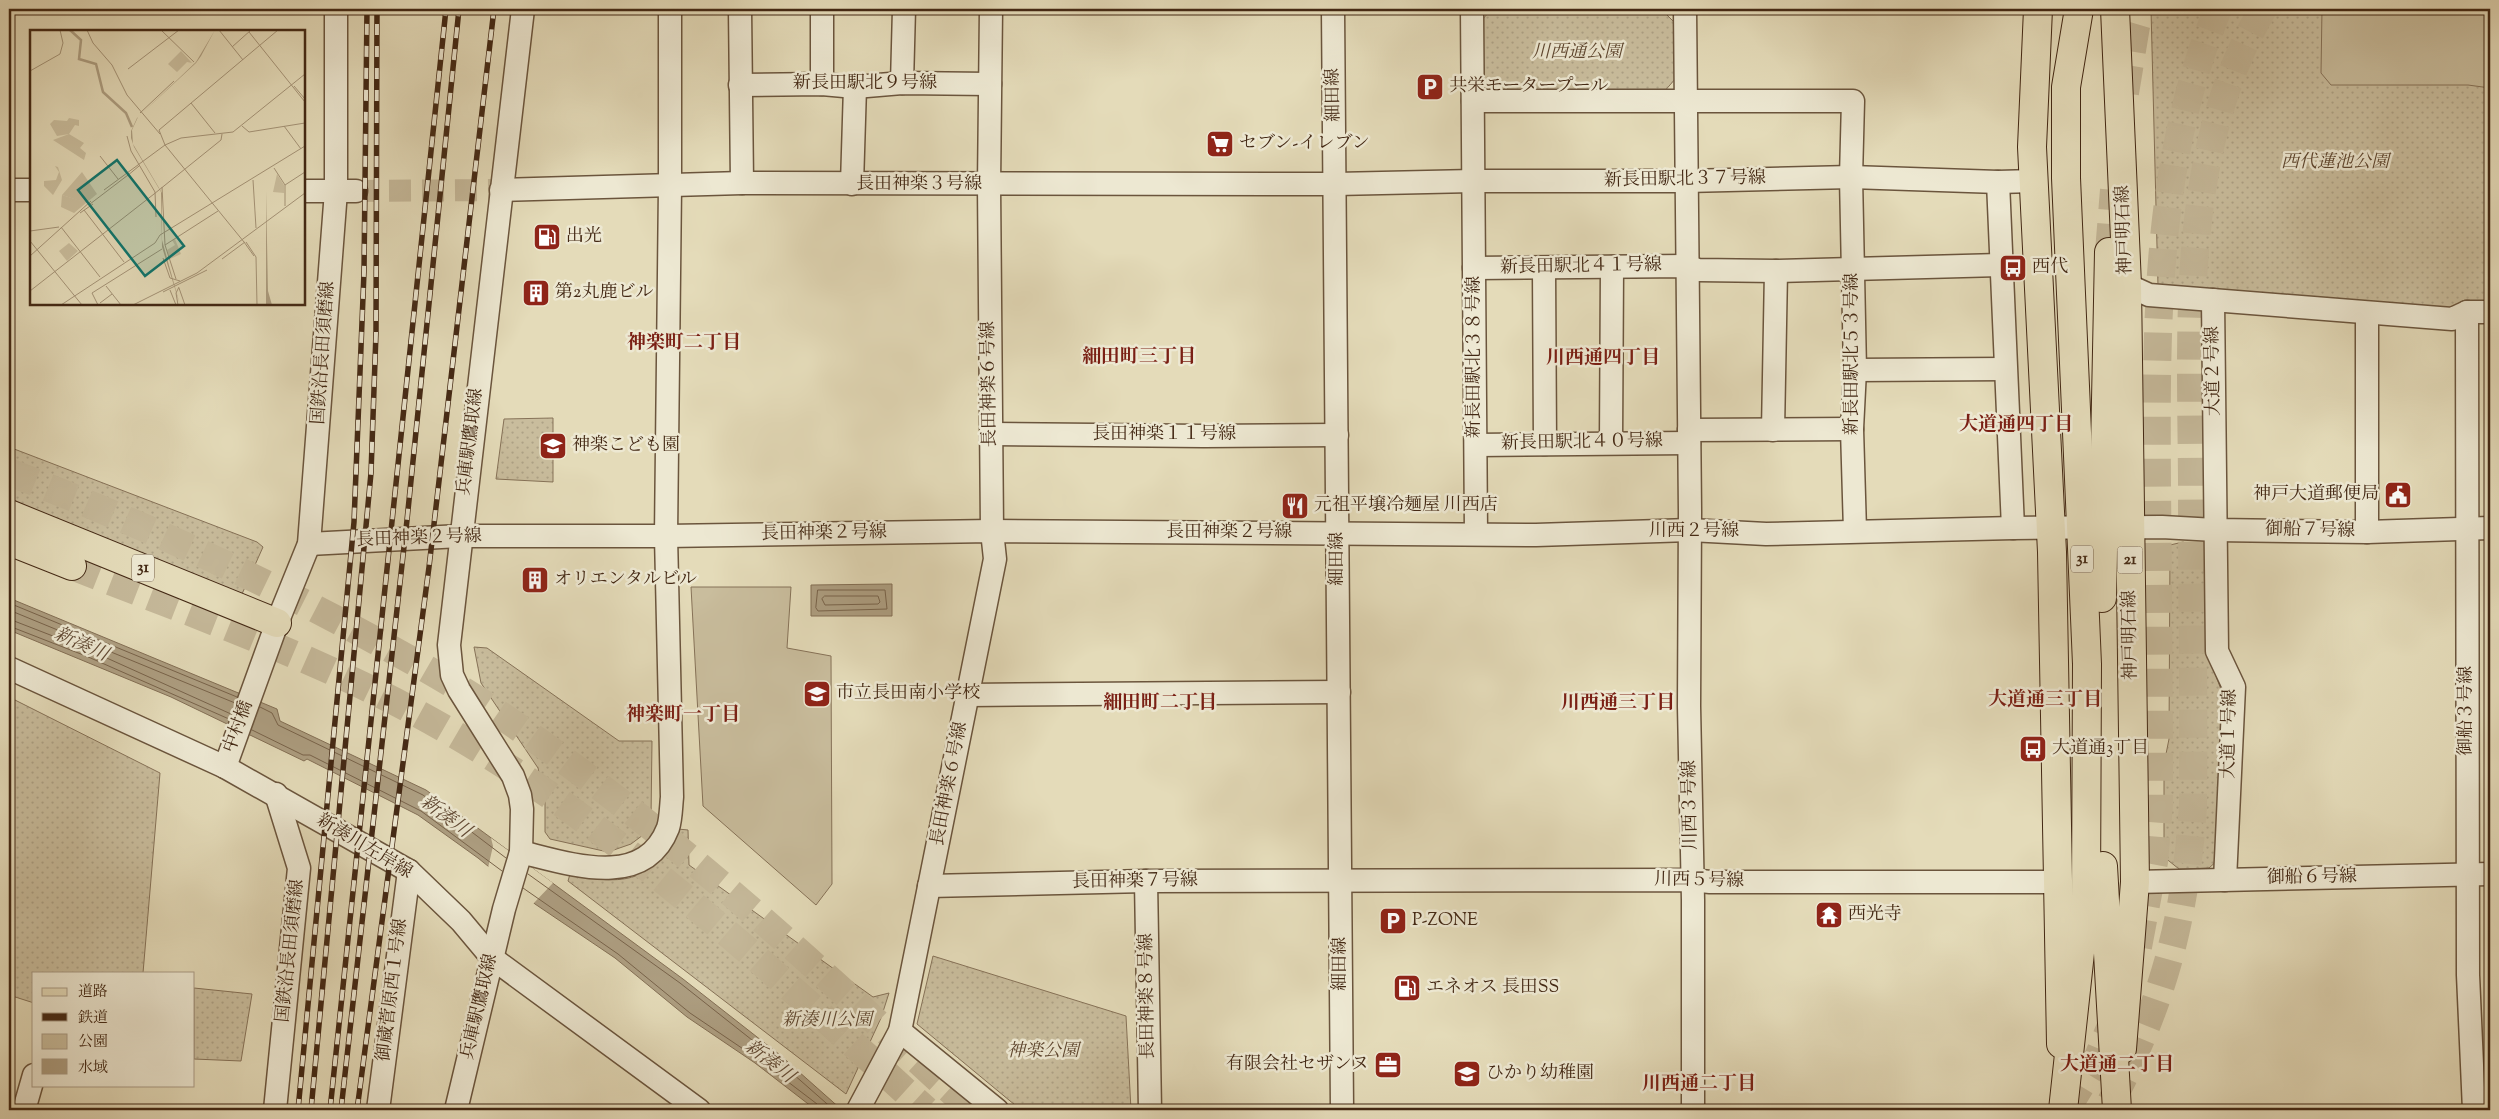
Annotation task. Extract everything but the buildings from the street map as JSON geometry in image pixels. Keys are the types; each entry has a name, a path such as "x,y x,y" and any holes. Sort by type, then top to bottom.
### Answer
{"main road":[{"path":"2038,9 2032,147 2051,528 2063,1110"},
{"name":"31","path":"2079,9 2066,87 2066,178 2092,528 2104,895 2118,1110"},
{"name":"神戸明石線","path":"2115,9 2127,285 2135,882 2118,1110"},
{"name":"31","path":"2063,1110 2086,897 2087,664 2092,528 2108,252"},
{"name":"31","path":"9,514 277,623"},
{"path":"9,541 72,566"}],"street":[{"name":"国鉄沿長田須磨線","path":"254,688 277,623 310,544 346,191 336,9"},
{"name":"兵庫駅鷹取線","path":"456,1110 492,958 520,854 522,809 516,782 504,758 459,690 450,662 449,630 523,9"},
{"path":"520,854 602,869 624,867 651,855 668,827 672,797 666,536 670,9"},
{"path":"740,9 742,183"},
{"path":"822,9 822,84"},
{"path":"902,83 904,9"},
{"name":"長田神楽６号線","path":"861,1107 900,1031 995,559 992,531 989,185 991,9"},
{"name":"細田線","path":"1333,9 1336,184 1342,1110"},
{"name":"新長田駅北３８号線","path":"1472,9 1476,534"},
{"name":"川西３号線","path":"1685,9 1690,530 1689,706 1692,880 1692,1110"},
{"name":"新長田駅北９号線","path":"740,85 822,84 855,87 902,83 990,84"},
{"path":"852,184 855,87"},
{"path":"1472,101 1686,102"},
{"name":"新長田駅北５３号線","path":"1686,102 1853,101 1851,178 1855,370 1852,428 1855,531"},
{"name":"新長田駅北３７号線","path":"1336,184 1851,178 1998,182 2034,181"},
{"path":"1998,182 2000,265 2013,528"},
{"name":"長田神楽３号線","path":"501,190 742,183 989,185 1336,184"},
{"path":"9,190 30,190"},
{"path":"305,191 346,191"},
{"name":"新長田駅北４１号線","path":"1474,268 1544,269 1687,266 1698,270 1776,271 2000,265"},
{"path":"1612,267 1612,442"},
{"path":"1544,269 1545,444"},
{"path":"1773,430 1776,271"},
{"path":"2127,285 2149,294 2367,313 2452,319 2467,312 2490,312"},
{"name":"大道２号線","path":"2213,300 2215,530"},
{"name":"御船３号線","path":"2467,312 2466,528 2479,874 2468,975 2474,1110"},
{"path":"2367,313 2367,532"},
{"path":"1855,370 2005,369"},
{"name":"新長田駅北４０号線","path":"1476,445 1612,442 1773,430 1852,428"},
{"name":"長田神楽１１号線","path":"991,434 1337,435"},
{"name":"御船７号線","path":"2092,528 2129,527 2367,532 2490,528"},
{"name":"川西２号線","path":"1338,533 1536,535 1690,530 1766,534 2092,528"},
{"name":"大道１号線","path":"2215,530 2217,651 2234,687 2225,880"},
{"name":"長田神楽２号線","path":"310,544 460,536 666,536 992,531 1338,533"},
{"name":"新湊川左岸線","path":"9,668 225,767 276,794 409,871 461,920 492,958 699,1110"},
{"name":"中村橋","path":"225,767 254,688"},
{"path":"968,695 1339,692"},
{"name":"国鉄沿長田須磨線","path":"275,1110 299,868 276,794"},
{"name":"御蔵菅原西１号線","path":"378,1110 409,871"},
{"name":"御船６号線","path":"2135,882 2479,874"},
{"name":"川西５号線","path":"1341,882 1692,880 1710,882 2057,882"},
{"name":"長田神楽７号線","path":"929,886 1146,882 1341,882"},
{"name":"長田神楽８号線","path":"1146,882 1150,1110"},
{"path":"900,1031 997,1110"},
{"path":"24,1110 32,1083"}],"green space":[{"name":"西代蓮池公園","path":"2151,9 2490,9 2490,320 2158,286"},
{"path":"2322,9 2490,9 2490,88 2468,85 2331,85 2321,73"},
{"name":"川西通公園","path":"1490,11 1664,12 1675,23 1676,78 1663,93 1490,94 1479,84 1480,22"},
{"path":"553,418 553,482 496,479 504,419"},
{"path":"9,447 257,542 263,547 242,594 9,505"},
{"path":"2183,542 2201,548 2204,560 2207,651 2224,698 2219,859 2209,868 2179,869 2164,857 2164,764 2169,739 2170,545"},
{"path":"691,587 791,587 787,648 831,656 832,884 816,905 703,806"},
{"path":"474,647 487,648 619,741 652,741 651,819 643,835 631,844 608,852 550,839 545,832 545,799 538,768 481,683"},
{"path":"9,697 160,773 143,972 32,972 32,1002 9,995"},
{"name":"新湊川公園","path":"678,829 688,830 689,865 873,997 889,993 881,1018 846,1094 568,881 570,874 606,880 635,876 647,870 658,860 669,847"},
{"name":"神楽公園","path":"933,956 1126,1016 1131,1110 1021,1110 917,1024"},
{"path":"195,988 252,994 241,1061 195,1059"}],"water":[{"path":"892,584 892,616 811,616 811,585"},
{"name":"新湊川","path":"9,598 277,709 280,721 426,790 683,979 780,1055 842,1110 816,1110 755,1063 687,1017 615,958 535,904 478,858 418,815 307,759 304,761 171,697 9,630"}],"pier":[{"path":"491,838 553,883 532,905 488,868 493,846"}],"tunnel":[{"path":"2125,93 2136,26 2141,9"},
{"path":"2138,947 2154,862 2159,804 2157,364 2159,303 2164,243 2171,184 2182,124 2197,66 2218,9"},
{"path":"2111,1102 2145,1029 2158,994 2178,923 2184,886 2193,806 2191,361 2196,239 2204,179 2217,120 2236,63 2263,9"},
{"path":"356,191 501,190"},
{"path":"2109,252 2114,190"},
{"path":"9,472 135,524 258,580 399,654 496,712 622,803 742,902 972,1110"},
{"path":"72,566 234,630 355,682 394,701 467,742 538,787 606,836 673,888 801,997 926,1110"},
{"path":"2066,1110 2098,1057 2115,1016"}],"railway":[{"path":"298,1110 354,522 364,272 367,9"},
{"path":"311,1110 371,473 376,333 377,9"},
{"path":"330,1110 446,9"},
{"path":"341,1110 407,520 459,9"},
{"path":"357,1110 429,567 494,9"}],"place":[{"name":"共栄モータープール","path":"1430,87"},
{"name":"セブン-イレブン","path":"1220,144"},
{"name":"出光","path":"547,237"},
{"name":"西代","path":"2013,268"},
{"name":"第2丸鹿ビル","path":"536,293"},
{"name":"神楽こども園","path":"553,446"},
{"name":"神戸大道郵便局","path":"2398,495"},
{"name":"元祖平壌冷麺屋 川西店","path":"1295,506"},
{"name":"オリエンタルビル","path":"535,580"},
{"name":"市立長田南小学校","path":"817,694"},
{"name":"大道通3丁目","path":"2033,749"},
{"name":"西光寺","path":"1829,915"},
{"name":"P-ZONE","path":"1393,921"},
{"name":"エネオス 長田SS","path":"1407,988"},
{"name":"有限会社セザンヌ","path":"1388,1065"},
{"name":"ひかり幼稚園","path":"1467,1074"}],"district":[{"name":"神楽町二丁目","path":"684,343"},
{"name":"細田町三丁目","path":"1139,357"},
{"name":"川西通四丁目","path":"1603,358"},
{"name":"大道通四丁目","path":"2016,425"},
{"name":"大道通三丁目","path":"2045,700"},
{"name":"細田町二丁目","path":"1160,703"},
{"name":"川西通三丁目","path":"1618,703"},
{"name":"神楽町一丁目","path":"683,715"},
{"name":"大道通二丁目","path":"2117,1065"},
{"name":"川西通二丁目","path":"1699,1084"}]}
